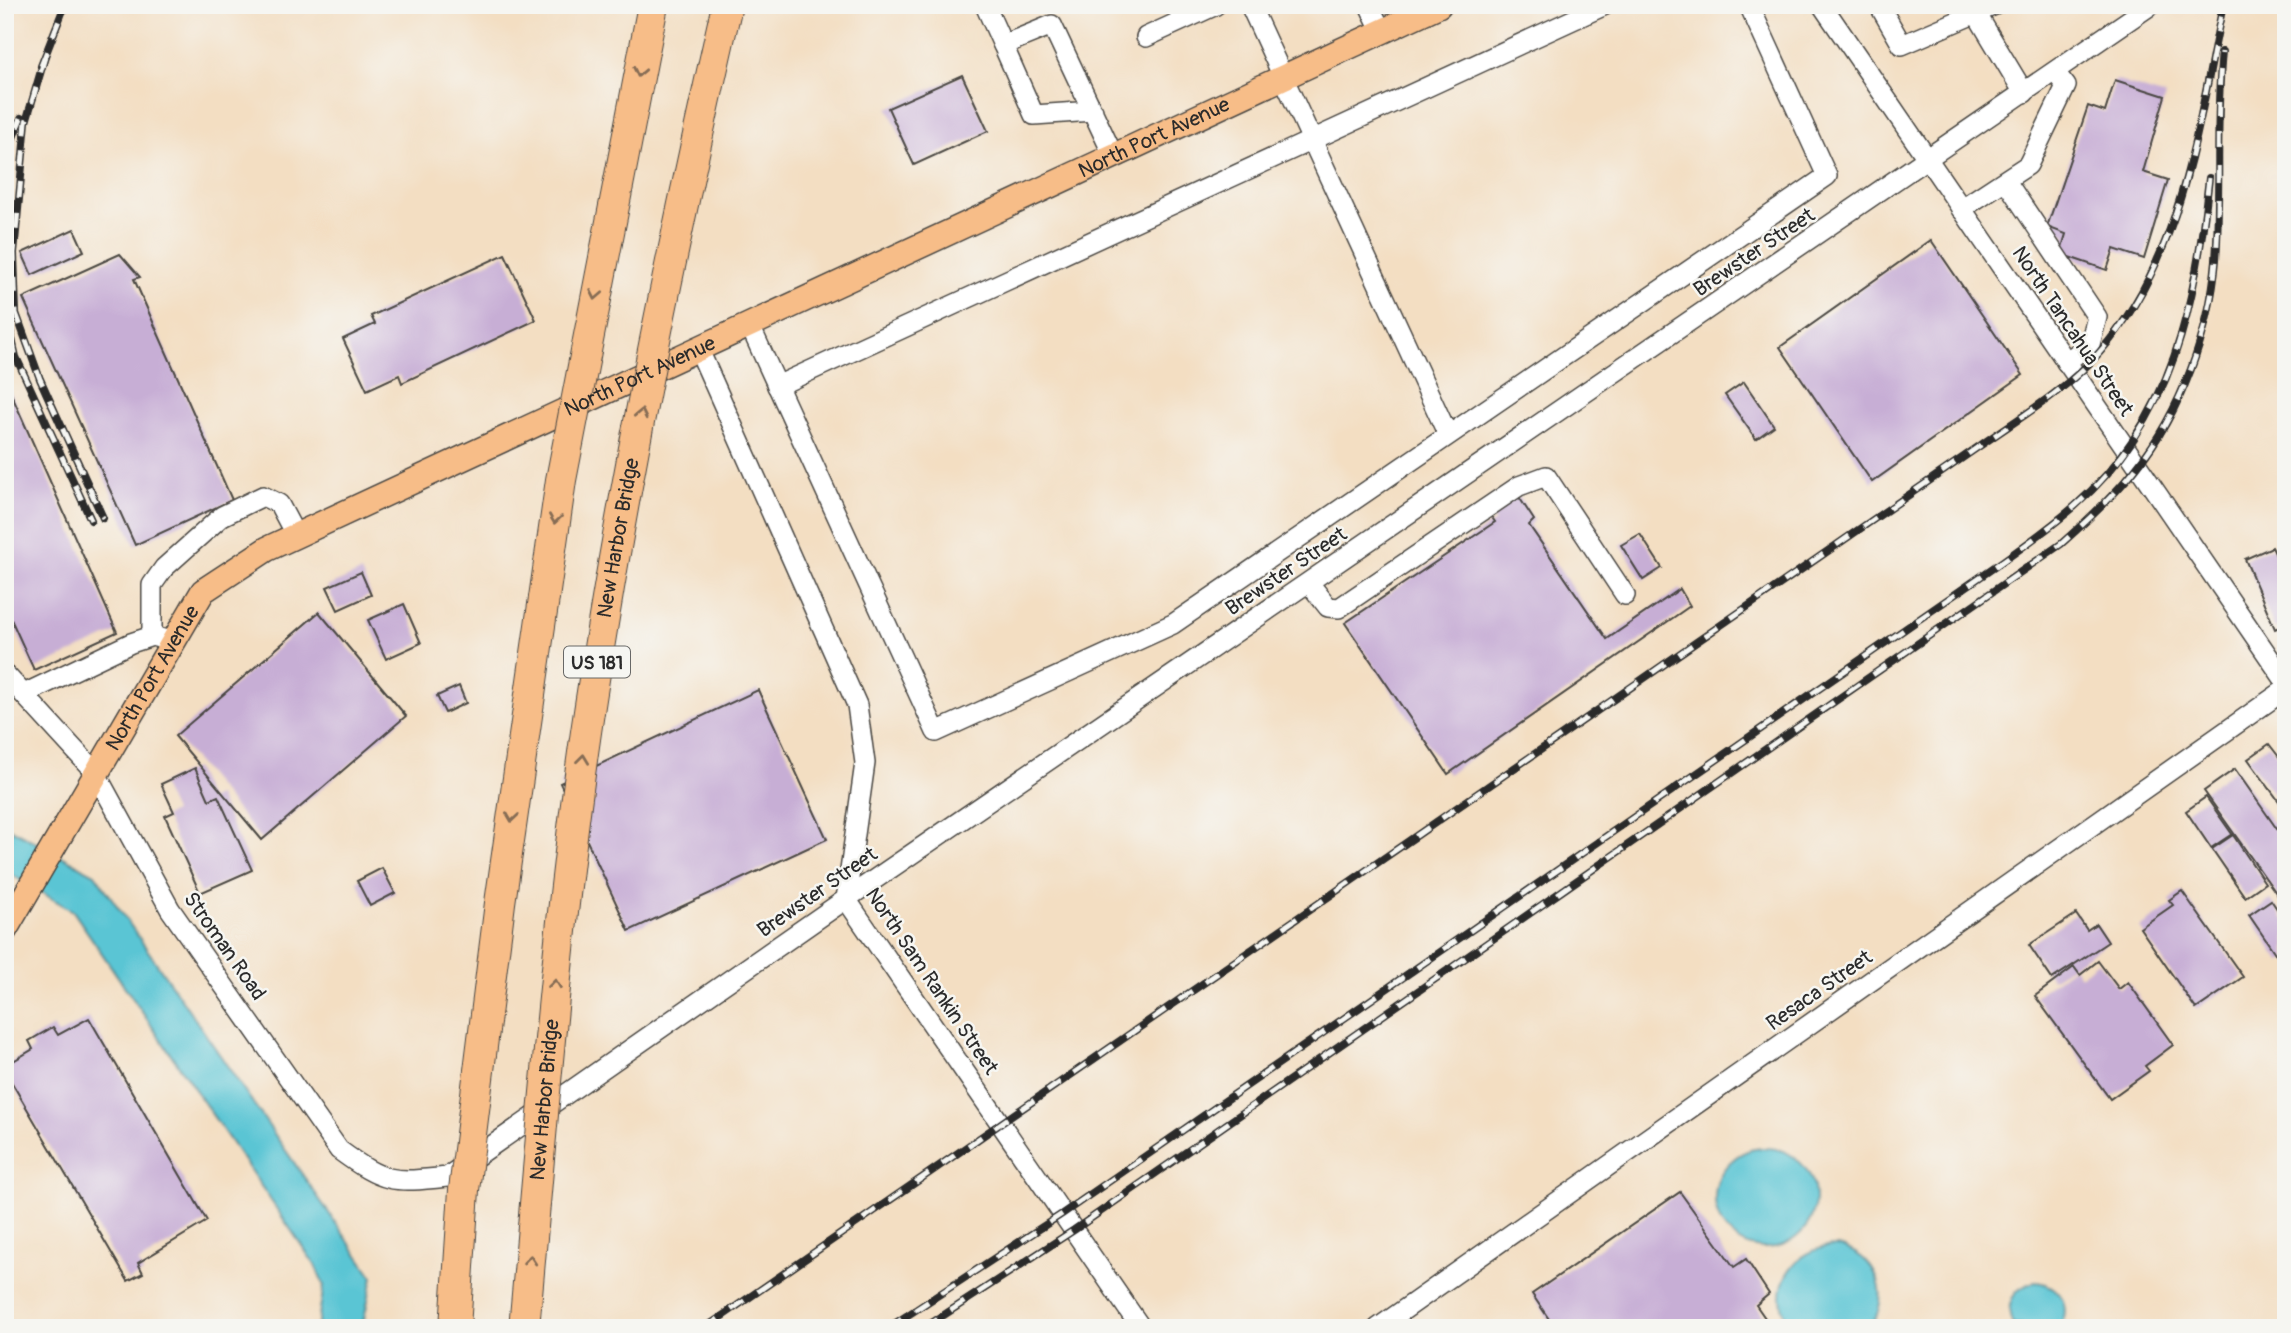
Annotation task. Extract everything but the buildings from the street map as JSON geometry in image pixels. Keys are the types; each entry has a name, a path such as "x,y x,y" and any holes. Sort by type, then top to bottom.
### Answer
{"highway":[{"name":"US 181","path":"455,1328 464,1190 498,917 561,480 653,5"},
{"name":"New Harbor Bridge","path":"524,1328 554,998 586,734 619,525 727,5"}],"main road":[{"name":"North Port Avenue","path":"5,930 95,772 162,639 203,591 267,549 1439,5"}],"street":[{"path":"985,5 1034,115 1093,111"},
{"path":"1146,37 1216,5"},
{"path":"1250,5 1448,435"},
{"path":"1369,5 1382,32"},
{"path":"777,386 1605,5"},
{"path":"750,327 936,733 1173,624 1827,176 1749,5"},
{"name":"North Tancahua Street","path":"1822,5 2286,682"},
{"path":"1878,5 1902,45 1995,5"},
{"name":"Brewster Street","path":"447,1177 846,899 2151,5"},
{"path":"1976,13 2024,93"},
{"path":"1003,45 1052,25 1114,157"},
{"path":"1962,209 2028,165 2066,86 2055,72"},
{"path":"2006,181 2097,317 2090,344 2066,362"},
{"name":"North Sam Rankin Street","path":"699,350 857,705 865,763 846,899 1141,1328"},
{"path":"1309,583 1328,607 1339,608 1519,486 1546,476 1625,595"},
{"path":"24,694 131,643 162,639 152,585 164,568 222,516 263,496 279,503 296,536"},
{"name":"Stroman Road","path":"5,674 95,772 170,909 339,1150 374,1175 408,1181 447,1177"},
{"name":"Resaca Street","path":"1378,1328 2286,689"}],"water":[{"path":"5,826 95,874 373,1277 362,1328 317,1328 324,1285 315,1265 73,911 5,871"},
{"path":"1765,1148 1784,1152 1800,1163 1811,1179 1815,1198 1811,1217 1800,1233 1784,1244 1765,1248 1746,1244 1730,1233 1719,1217 1715,1198 1719,1179 1730,1163 1746,1152"},
{"path":"1837,1246 1851,1250 1871,1267 1880,1290 1876,1315 1869,1328 1793,1328 1781,1300 1782,1286 1788,1273 1796,1262 1808,1254"},
{"path":"2035,1282 2051,1287 2062,1298 2065,1312 2059,1328 2013,1325 2010,1318 2012,1298 2021,1288"}],"railway":[{"path":"41,66 65,5"},
{"path":"705,1328 2027,413 2072,379 2099,353 2127,316 2150,276 2169,233 2195,143 2223,5"},
{"path":"924,1328 1074,1230 2061,544 2100,508 2136,468 2167,422 2180,397 2200,343 2213,287 2216,260 2222,52"},
{"path":"45,57 26,122 14,253 16,313 40,379 103,518"},
{"path":"5,157 21,118"},
{"path":"888,1328 1062,1214 2003,561 2075,506 2109,472 2136,435 2158,397 2187,314 2209,178"},
{"path":"5,307 16,357 91,520"}]}
